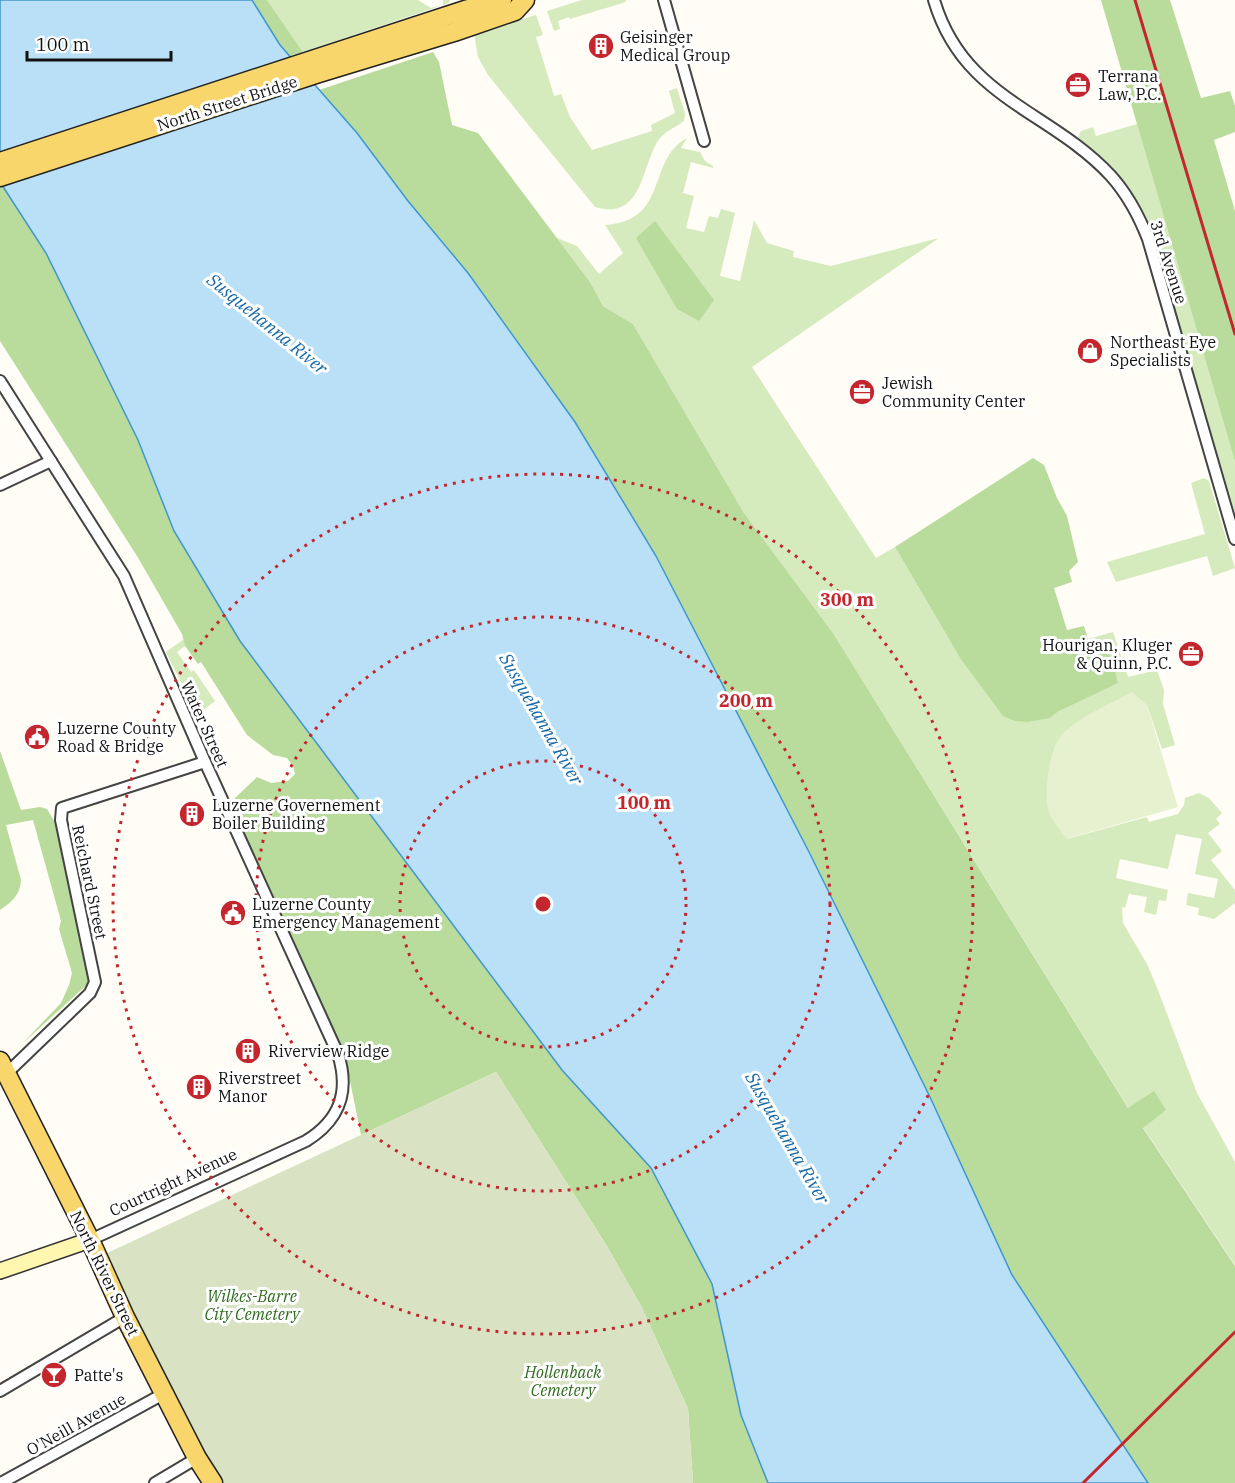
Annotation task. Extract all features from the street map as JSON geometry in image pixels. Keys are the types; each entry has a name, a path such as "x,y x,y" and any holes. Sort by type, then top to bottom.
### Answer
{"main road":[{"path":"457,15 502,0"},
{"path":"457,15 514,11 525,0"},
{"name":"North Street Bridge","path":"0,162 457,15"},
{"name":"North Street Bridge","path":"0,177 319,73 457,15"},
{"name":"North River Street","path":"3,1068 90,1240 125,1317 197,1458 213,1483"},
{"name":"Courtright Avenue","path":"0,1271 90,1240"}],"street":[{"path":"664,0 704,141"},
{"name":"3rd Avenue","path":"934,0 946,31 975,72 1009,100 1096,162 1119,185 1132,205 1148,239 1235,539"},
{"name":"Water Street","path":"0,381 124,576 204,762 338,1054 343,1075 341,1097"},
{"path":"0,485 51,461"},
{"name":"Reichard Street","path":"3,1068 90,993 95,982 61,820 62,808 204,762"},
{"name":"Courtright Avenue","path":"90,1240 306,1141 330,1122 341,1097"},
{"path":"0,1391 125,1317"},
{"name":"O'Neill Avenue","path":"1,1483 165,1393"},
{"path":"155,1483 197,1458"}],"green space":[{"path":"252,0 267,0 303,52 290,56 280,45"},
{"path":"267,0 418,0 431,8 443,5 443,0 450,0 449,3 303,52"},
{"path":"582,0 626,0 626,2 558,21 560,29 554,31 547,11"},
{"path":"1101,0 1170,0 1201,98 1230,91 1235,106 1235,132 1214,140 1235,211 1235,462"},
{"path":"536,15 543,35 536,37 554,96 561,94 570,117 592,150 652,131 651,125 675,113 669,91 677,88 685,114 684,121 660,138 652,152 638,189 632,199 623,206 611,209 595,207 488,75 478,57 474,34"},
{"path":"433,52 439,62 452,125 478,133 590,282 603,306 633,324 744,513 833,633 1128,1108 1154,1091 1166,1110 1143,1128 1235,1266 1235,1483 1148,1483 1012,1275 930,1097 809,852 656,556 575,422 468,273 407,201 357,133 319,90"},
{"path":"1137,124 1235,462 1235,513 1147,218 1133,194 1118,175 1078,137 1081,131 1093,127 1096,136"},
{"path":"687,138 681,148 700,152 713,168 691,162 683,193 694,196 686,228 704,232 709,216 718,218 721,209 735,213 720,276 740,281 754,220 767,243 794,251 793,257 831,266 939,238 752,367 876,558 895,547 960,658 1050,718 1059,711 1097,639 1088,639 1113,632 1128,677 1157,670 1164,690 1163,704 1175,745 1162,749 1147,705 1095,712 1062,735 1049,773 1047,802 1052,817 1067,839 1147,817 1149,822 1178,814 1184,805 1185,798 1199,793 1209,798 1222,813 1216,819 1220,824 1208,833 1222,851 1211,860 1235,890 1235,903 1214,919 1198,915 1199,908 1186,905 1188,893 1214,898 1218,879 1195,874 1202,839 1176,834 1168,869 1120,859 1116,878 1168,890 1166,901 1159,900 1156,915 1144,912 1147,897 1129,894 1125,908 1122,907 1123,923 1147,964 1197,1093 1235,1162 1235,1265 1143,1127 1154,1092 1129,1109 833,633 744,513 633,324 603,306 590,282 557,238 577,246 599,274 623,253 605,225 626,221 639,213 649,202 666,160 674,148"},
{"path":"0,182 46,253 138,440 174,531 240,641 562,1070 651,1168 712,1284 741,1415 768,1483 693,1483 688,1409 641,1306 605,1243 496,1072 361,1135 348,1071 233,806 234,799 257,777 271,783 288,781 295,774 293,766 287,758 273,755 247,735 201,662 198,664 185,646 182,634 137,556 0,341"},
{"path":"655,221 714,300 699,321 677,309 636,238"},
{"path":"1033,458 1044,465 1067,516 1078,562 1069,571 1072,582 1054,588 1067,630 1084,626 1088,639 1095,640 1106,649 1118,683 1059,711 1050,718 1027,722 1015,721 1003,716 960,658 895,547"},
{"path":"1204,478 1209,481 1235,568 1213,576 1207,556 1116,582 1107,562 1205,534 1191,483"},
{"path":"184,639 185,646 177,652 191,672 194,670 215,701 197,715 166,652"},
{"path":"1132,692 1147,705 1178,807 1066,839 1051,816 1047,804 1048,772 1057,742 1075,724"},
{"path":"0,751 21,810 40,807 47,809 57,826 90,982 22,1044 61,1003 72,973 59,929 61,921 33,820 6,825 21,880 15,898 0,910"},
{"path":"496,1072 605,1243 641,1306 688,1409 693,1483 221,1483 202,1455 105,1254"}],"water":[{"name":"Susquehanna River","path":"0,0 252,0 280,45 357,133 408,201 468,273 575,422 656,556 809,852 930,1097 1012,1275 1148,1483 768,1483 741,1415 712,1284 651,1168 562,1070 240,641 174,531 138,440 46,253 0,182"}],"railway":[{"path":"1135,0 1235,334"},
{"path":"1083,1483 1235,1332"}],"place":[{"name":"Geisinger Medical Group","path":"601,46"},
{"name":"Terrana Law, P.C.","path":"1078,85"},
{"name":"Northeast Eye Specialists","path":"1090,351"},
{"name":"Jewish Community Center","path":"862,392"},
{"name":"Hourigan, Kluger & Quinn, P.C.","path":"1191,654"},
{"name":"Luzerne County Road & Bridge","path":"37,737"},
{"name":"Luzerne Governement Boiler Building","path":"192,814"},
{"name":"Luzerne County Emergency Management","path":"233,913"},
{"name":"Riverview Ridge","path":"248,1051"},
{"name":"Riverstreet Manor","path":"199,1087"},
{"name":"Patte's","path":"54,1375"}],"park label":[{"name":"Wilkes-Barre City Cemetery","path":"252,1305"},
{"name":"Hollenback Cemetery","path":"563,1381"}]}
